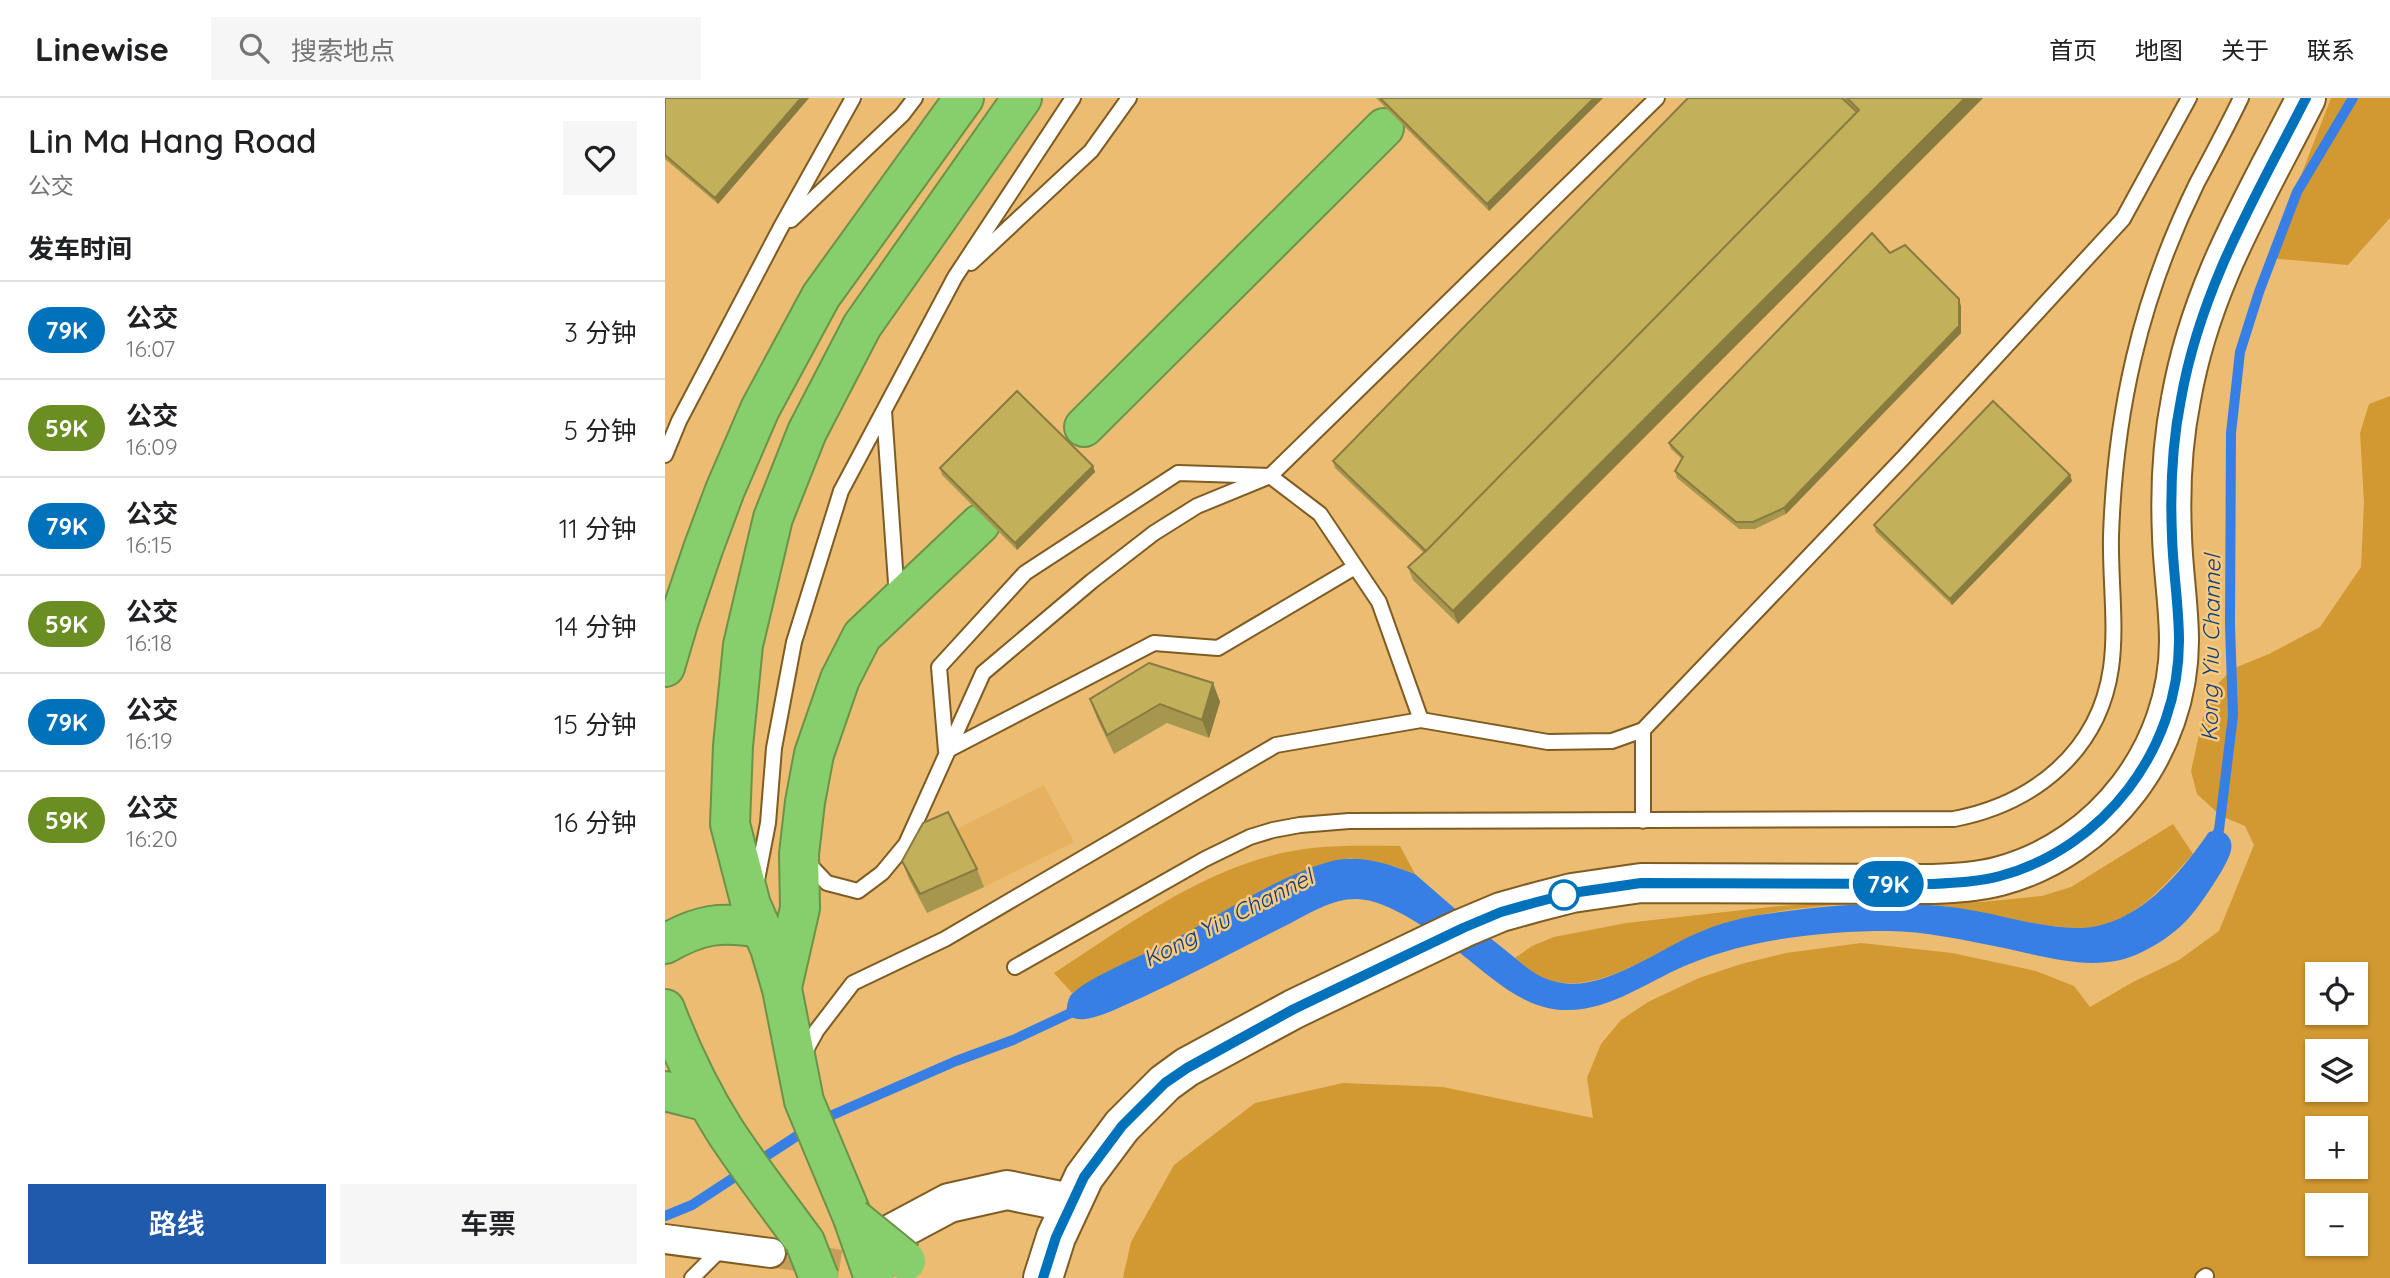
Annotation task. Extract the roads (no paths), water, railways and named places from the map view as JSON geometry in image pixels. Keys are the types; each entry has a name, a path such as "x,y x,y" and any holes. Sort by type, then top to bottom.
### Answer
{"highway":[{"path":"665,667 703,549 760,409 821,296 964,98"},
{"path":"874,1278 800,1084 782,989 770,948 756,917 730,824 733,746 743,645 773,518 807,432 862,326 1021,98"},
{"path":"1084,427 1384,128"},
{"path":"782,989 800,908 799,854 805,802 814,754 830,703 862,636 980,524"},
{"path":"665,944 696,929 756,917"},
{"path":"665,1009 675,1035 717,1117 793,1257 819,1278"},
{"path":"665,1070 717,1117"},
{"path":"665,1091 717,1117"},
{"path":"853,1218 906,1261 920,1278"}],"street":[{"path":"1043,1278 1056,1237 1090,1169 1122,1126 1165,1083 1258,1028 1501,912 1572,893 1641,883 1932,884 1998,877 2052,855 2102,819 2125,794 2145,766 2172,703 2179,641 2171,490 2180,401 2197,331 2234,235 2306,98"},
{"path":"891,1234 949,1203 1007,1190 1071,1203"},
{"path":"665,1239 793,1257"}],"lane":[{"path":"665,455 679,421 781,227 853,98"},
{"path":"781,227 902,115 915,98"},
{"path":"756,917 774,748 795,642 841,491 955,277 1073,98"},
{"path":"955,277 1091,151 1129,98"},
{"path":"799,854 827,883 857,891 882,873 906,845 983,673 1154,533 1197,506 1270,476 1657,98"},
{"path":"800,1084 817,1030 853,983 946,939 1276,745 1421,720 1548,742 1612,741 1643,730 1904,457 2123,219 2189,98"},
{"path":"1015,967 1216,853 1250,837 1300,825 1349,821 1954,819 1977,815 2017,799 2039,785 2061,767 2080,745 2095,720 2104,696 2111,669 2113,644 2111,534 2114,488 2134,357 2145,315 2174,235 2197,183 2241,98"},
{"path":"884,410 897,603"},
{"path":"946,751 939,667 1025,573 1178,473 1270,476 1320,514 1379,602 1421,720"},
{"path":"946,751 1154,643 1218,648 1355,566"},
{"path":"1643,730 1643,821"},
{"path":"692,1278 710,1246"}],"water":[{"path":"2219,830 2230,840 2229,857 2190,917 2170,935 2148,949 2125,959 2107,962 2071,962 1916,933 1863,931 1813,935 1763,942 1715,955 1676,970 1614,1000 1597,1006 1563,1010 1534,1004 1521,998 1413,920 1382,904 1356,899 1321,907 1178,980 1106,1013 1082,1019 1066,1015 1071,995 1089,982 1290,877 1343,859 1374,861 1415,874 1529,969 1549,980 1574,984 1610,976 1721,924 1757,915 1812,908 1859,904 1928,905 1967,909 2066,928 2102,925 2121,918 2156,895 2185,864 2209,832"}],"waterway":[{"name":"Kong Yiu Channel","path":"2214,840 2219,830 2233,716 2230,625 2231,433 2240,352 2259,292 2297,192 2353,98"},
{"name":"Kong Yiu Channel","path":"821,1120 956,1061 1013,1040 1077,1010"},
{"name":"Kong Yiu Channel","path":"757,1162 809,1128"},
{"name":"Kong Yiu Channel","path":"665,1216 692,1205 744,1171"}],"tunnel":[{"path":"771,1253 861,1267"}]}
